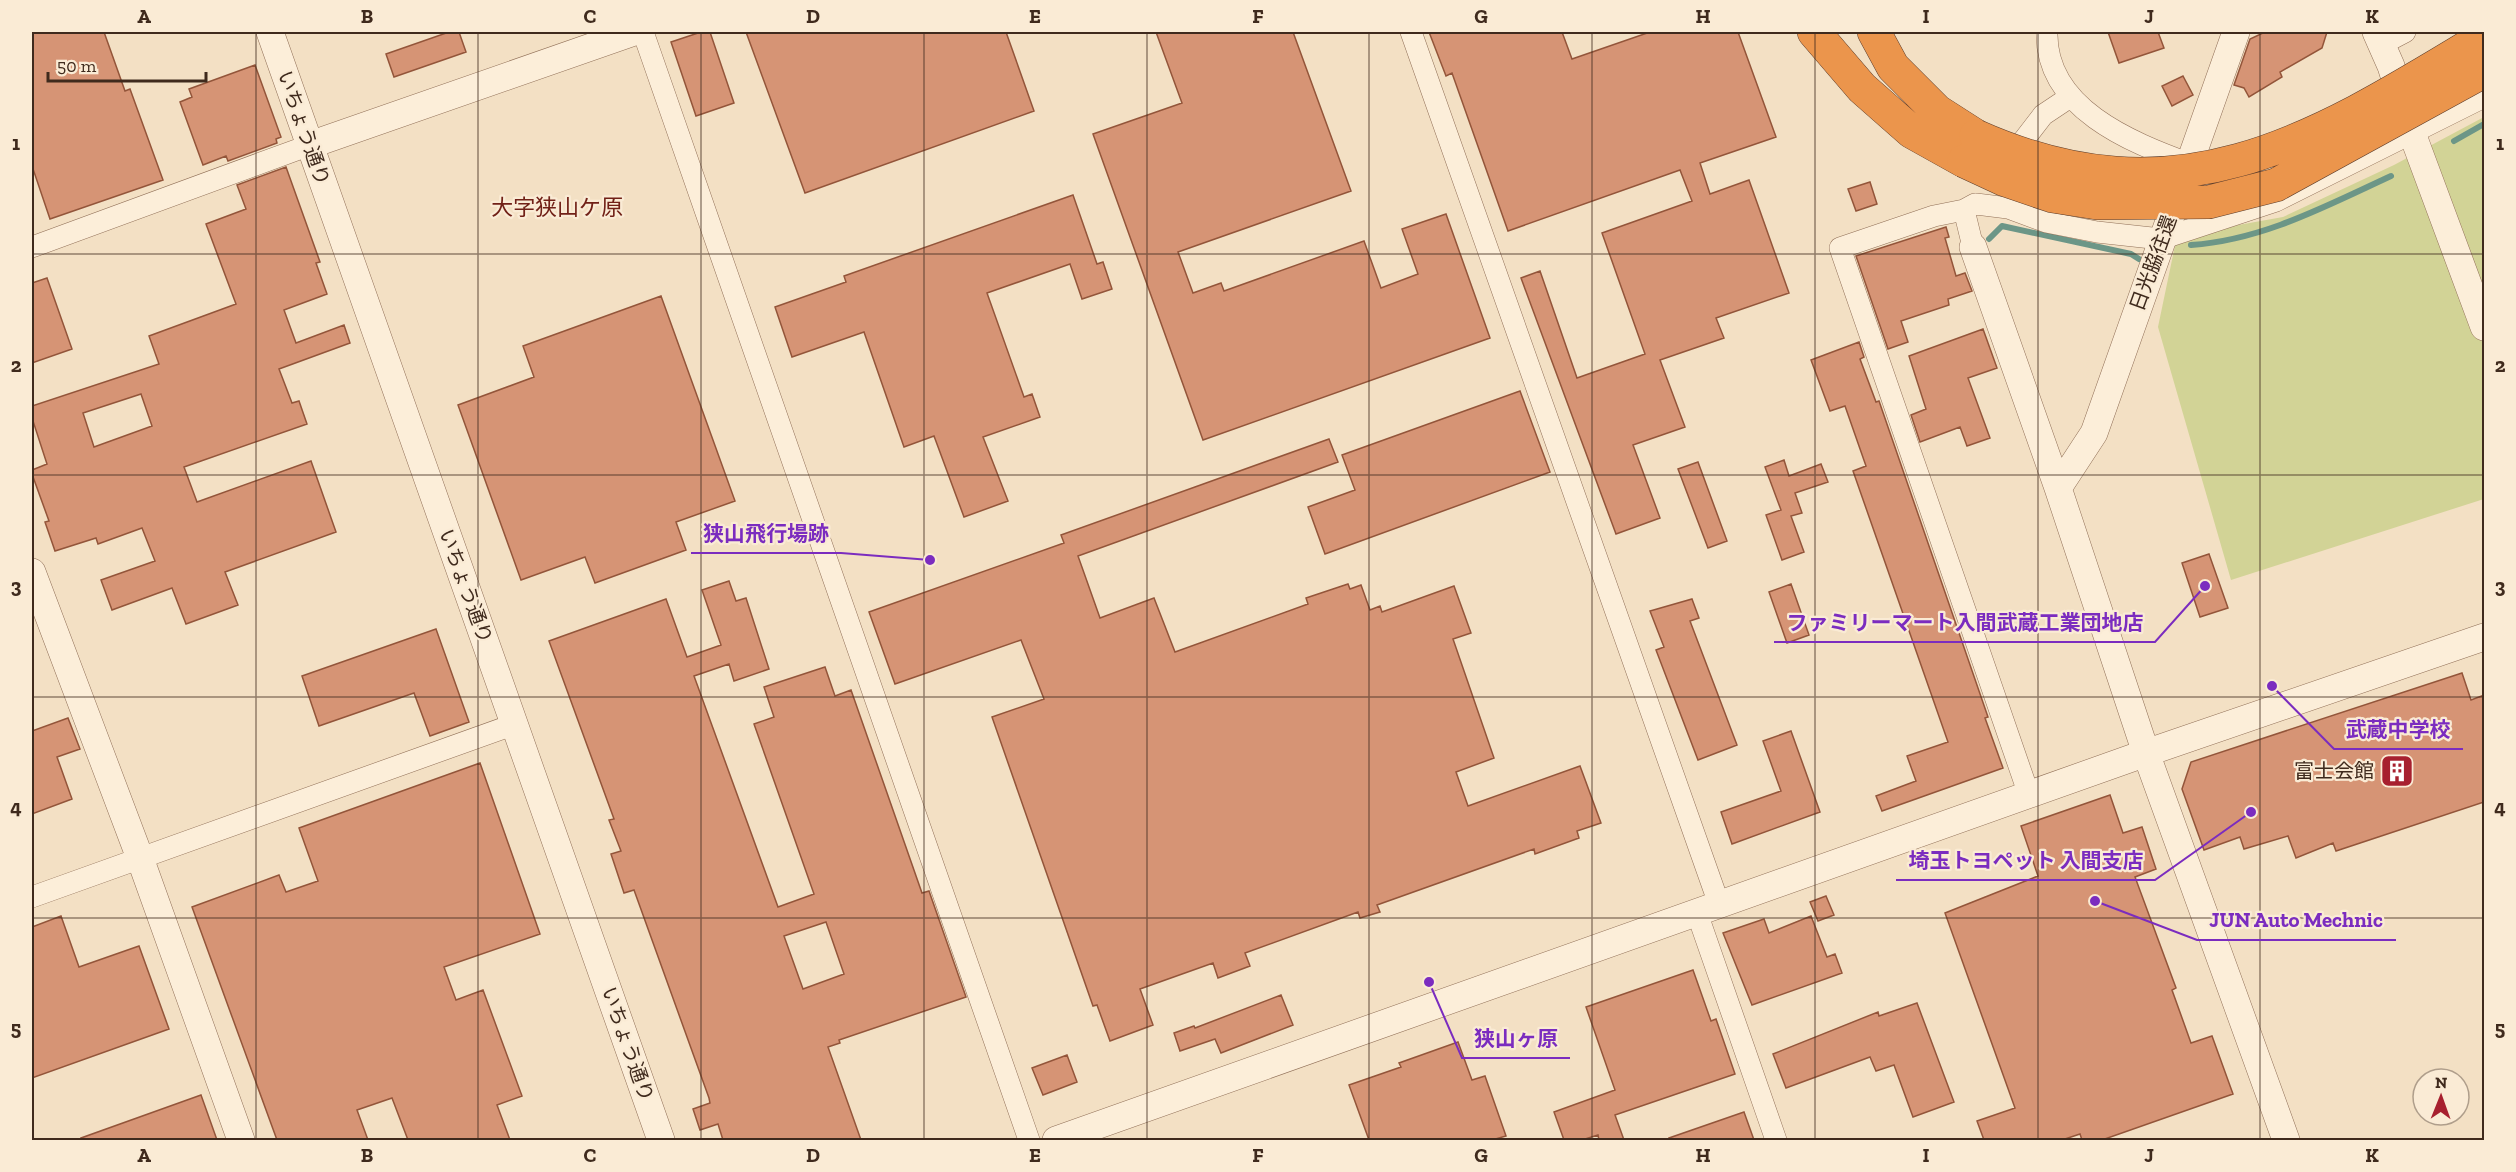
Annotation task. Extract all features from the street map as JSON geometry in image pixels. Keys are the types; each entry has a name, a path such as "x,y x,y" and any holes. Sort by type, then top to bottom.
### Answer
{"highway":[{"path":"1814,32 1862,88 1912,132 1970,148 2073,169 2151,174 2177,174 2237,162 2314,134 2424,74 2484,37"},
{"path":"1874,32 1893,67 1970,148 2005,180 2064,198 2097,203 2209,202 2276,185 2484,71"}],"street":[{"name":"いちょう通り","path":"270,32 662,1140"},
{"path":"32,247 310,145 634,32"},
{"path":"643,32 1029,1140"},
{"path":"1411,32 1708,909 1776,1140"},
{"path":"2047,32 2047,44 2052,64 2070,97 2103,124 2138,145 2190,164"},
{"name":"日光脇往還","path":"2058,488 2094,433 2161,238 2190,164 2236,32"},
{"path":"2388,36 2391,66 2412,133 2484,327"},
{"path":"2070,97 2043,115 1970,207 1973,247 2058,488 2146,753 2286,1140"},
{"path":"2030,795 1840,248 1934,216 1970,207 2008,208 2046,222 2097,232 2161,238 2276,201 2484,97"},
{"path":"32,572 140,858 241,1140"},
{"path":"1056,1140 2146,753 2484,637"},
{"path":"32,897 515,724"}],"green space":[{"path":"2484,117 2484,499 2231,580 2158,327 2177,236 2283,217 2394,165"}],"building":[{"path":"32,32 104,32 125,91 130,89 163,180 50,219 32,166"},
{"path":"449,32 459,32 466,52 394,77 386,54"},
{"path":"701,32 710,32 734,103 696,116 671,42"},
{"path":"746,32 1006,32 1034,111 805,193"},
{"path":"1156,32 1293,32 1351,191 1178,252 1193,293 1221,283 1224,291 1364,241 1381,288 1418,274 1402,229 1446,214 1490,338 1203,440 1093,134 1182,103"},
{"path":"1429,32 1562,32 1572,59 1650,32 1738,32 1776,137 1700,163 1710,194 1749,180 1789,293 1716,318 1724,338 1660,360 1685,427 1633,445 1660,518 1616,534 1521,278 1540,271 1577,378 1645,354 1602,233 1692,201 1680,170 1508,231 1452,73 1446,76"},
{"path":"2108,32 2158,32 2164,48 2119,63"},
{"path":"2265,32 2327,32 2322,48 2280,72 2282,77 2249,97 2244,88 2234,85 2250,39"},
{"path":"255,65 281,137 276,139 277,143 228,161 226,156 203,165 180,102 192,97 189,89"},
{"path":"2183,76 2193,95 2172,106 2162,86"},
{"path":"286,167 320,262 316,263 327,294 284,310 296,343 344,325 350,343 279,369 292,403 299,401 307,424 184,467 197,502 311,461 336,532 225,572 238,605 186,624 172,588 112,610 101,580 155,561 142,528 98,544 96,538 55,551 45,522 49,521 32,474 32,470 47,464 32,418 32,406 159,364 149,336 236,304 206,224 246,209 237,185","holes":["141,394 152,426 94,447 83,413"]},
{"path":"1870,182 1877,204 1856,211 1848,189"},
{"path":"1073,195 1097,264 1103,262 1112,289 1082,299 1070,264 987,293 1024,397 1032,394 1040,417 983,437 1008,501 964,517 934,436 904,447 864,332 792,357 775,307 846,282 844,276"},
{"path":"1946,227 1949,237 1945,238 1956,276 1965,273 1972,291 1948,299 1949,305 1901,321 1908,342 1888,349 1856,256"},
{"path":"47,278 72,349 32,363 32,283"},
{"path":"661,296 735,501 676,522 686,550 595,583 585,557 521,580 458,405 534,377 523,346"},
{"path":"1983,329 1997,368 1968,378 1990,438 1967,446 1960,427 1920,442 1911,415 1926,409 1909,356"},
{"path":"1859,342 1864,357 1860,359 1876,402 1879,401 1988,717 1985,718 2003,768 1882,811 1876,796 1916,781 1907,756 1948,742 1853,471 1866,466 1845,406 1830,411 1811,360"},
{"path":"1520,391 1550,472 1325,554 1308,507 1355,490 1342,455"},
{"path":"1329,439 1338,462 1078,556 1100,618 1154,598 1175,652 1308,604 1306,598 1348,584 1350,589 1361,585 1370,610 1380,606 1382,612 1454,586 1471,633 1453,639 1494,758 1456,772 1468,806 1580,766 1601,823 1577,831 1579,838 1535,854 1534,849 1377,905 1380,912 1360,918 1358,912 1245,953 1250,966 1218,978 1213,963 1140,989 1153,1025 1110,1041 1097,1005 1093,1006 992,717 1044,699 1021,640 895,684 869,612 1064,543 1061,535"},
{"path":"1784,460 1789,476 1821,464 1828,482 1795,493 1802,513 1791,516 1804,552 1782,560 1766,515 1781,510 1765,467"},
{"path":"1698,462 1727,541 1708,548 1678,469"},
{"path":"2209,554 2228,608 2200,617 2182,563"},
{"path":"729,581 736,601 746,598 769,669 734,681 729,664 694,676 778,907 814,894 754,724 774,717 764,687 825,667 835,696 851,690 922,893 929,891 966,997 839,1040 840,1043 828,1047 861,1140 723,1140 718,1124 700,1130 693,1109 710,1103 709,1098 634,890 624,893 611,854 621,851 609,820 614,819 549,641 666,599 687,657 721,645 702,590","holes":["826,922 844,974 803,989 784,936"]},
{"path":"1791,584 1809,635 1787,643 1769,592"},
{"path":"1692,599 1699,618 1690,621 1737,745 1698,760 1656,650 1664,647 1650,611"},
{"path":"436,629 469,722 430,736 414,693 319,726 302,676"},
{"name":"富士会館","path":"2462,673 2471,700 2484,695 2484,802 2336,851 2333,843 2296,858 2288,836 2244,849 2240,837 2204,850 2182,789 2191,762"},
{"path":"68,718 80,749 57,757 72,799 32,814 32,731"},
{"path":"1791,731 1820,812 1732,844 1721,812 1781,791 1763,741"},
{"path":"480,763 540,934 444,967 456,1000 483,990 522,1096 497,1105 510,1140 408,1140 392,1098 357,1110 368,1140 277,1140 192,907 279,875 286,892 318,881 299,828"},
{"path":"2110,795 2123,833 2142,827 2156,869 2135,877 2176,988 2172,990 2191,1043 2212,1036 2233,1094 2102,1140 2082,1140 2080,1134 2062,1140 1984,1140 1977,1121 2015,1108 1945,913 2038,876 2021,826"},
{"path":"1826,896 1834,915 1818,921 1810,902"},
{"path":"61,916 79,967 139,946 169,1029 32,1078 32,927"},
{"path":"1811,916 1827,957 1835,954 1842,973 1752,1005 1723,933 1764,919 1769,933"},
{"path":"1693,970 1711,1021 1716,1019 1735,1074 1615,1115 1624,1140 1599,1140 1598,1135 1582,1140 1564,1140 1554,1112 1615,1090 1586,1007"},
{"path":"1281,995 1293,1025 1221,1053 1215,1039 1180,1051 1174,1033 1194,1026 1195,1028"},
{"path":"1917,1003 1954,1102 1913,1117 1894,1065 1876,1071 1870,1057 1786,1088 1773,1054 1878,1012 1879,1016"},
{"path":"1458,1042 1472,1080 1485,1076 1506,1136 1492,1140 1369,1140 1349,1085 1401,1067 1399,1063"},
{"path":"1067,1055 1077,1082 1043,1095 1032,1068"},
{"path":"201,1095 217,1140 82,1140 81,1138"},
{"path":"1744,1112 1754,1140 1670,1140 1669,1138"}],"waterway":[{"path":"2454,141 2484,124"},
{"path":"2191,245 2218,242 2269,229 2318,210 2391,176"},
{"path":"1989,239 2002,226 2131,254 2139,259"}],"place":[{"name":"狭山飛行場跡","path":"930,560"},
{"name":"ファミリーマート入間武蔵工業団地店","path":"2205,586"},
{"name":"武蔵中学校","path":"2272,686"},
{"name":"富士会館","path":"2397,771"},
{"name":"埼玉トヨペット 入間支店","path":"2251,812"},
{"name":"JUN Auto Mechnic","path":"2095,901"},
{"name":"狭山ヶ原","path":"1429,982"}],"district":[{"name":"大字狭山ケ原","path":"557,207"}]}
